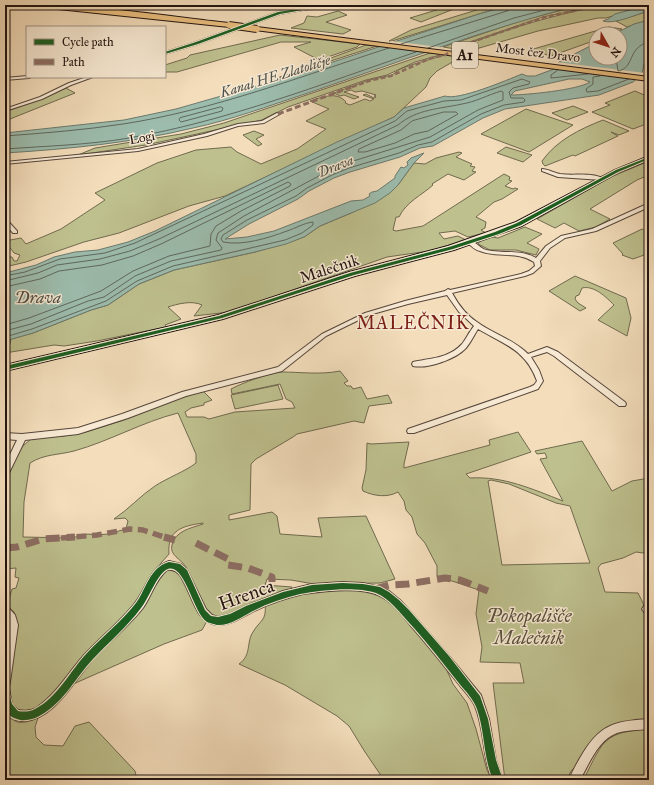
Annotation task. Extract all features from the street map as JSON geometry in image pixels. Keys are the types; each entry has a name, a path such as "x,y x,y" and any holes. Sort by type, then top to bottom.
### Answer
{"highway":[{"name":"A1","path":"39,5 258,27"},
{"name":"A1","path":"67,5 231,24"},
{"path":"80,5 100,8"},
{"name":"Most čez Dravo","path":"258,27 649,75"},
{"name":"Most čez Dravo","path":"258,27 281,32 649,79"}],"street":[{"path":"166,52 214,37 273,15 330,5"},
{"path":"5,79 26,77"},
{"path":"5,110 41,98 70,84 88,78"},
{"name":"Logi","path":"5,162 138,150 205,135 238,125 263,122 278,114"},
{"name":"Malečnik","path":"5,368 220,317 352,274 469,241 519,224 602,179 649,158"},
{"path":"544,170 552,175 587,176 602,179"},
{"path":"5,436 22,437 78,431 125,416 184,394 280,369 324,335 354,320 386,308 448,291 489,284 531,272 538,266 537,261 548,247 563,237 594,230 649,205"},
{"path":"5,221 15,232"},
{"path":"469,241 485,251 525,255 537,261"},
{"path":"411,430 536,387 540,381 540,377 535,367 527,356 502,338 477,326 465,314 448,291"},
{"path":"415,364 441,360 463,348 472,331 477,326"},
{"path":"527,356 547,348 622,404"},
{"path":"5,473 22,437"},
{"name":"Hrenca","path":"5,693 8,707 12,713 19,716 33,715 49,704 90,657 133,613 160,570 169,564 179,566 201,609 206,616 214,621 220,621 302,590 324,587 367,588 389,596 401,607 447,660 477,699 483,718 492,767 498,780"},
{"path":"5,610 12,618 14,625 5,682"},
{"path":"574,780 600,739 611,731 628,726 649,724"}],"green space":[{"path":"453,5 464,5 421,22 410,18"},
{"path":"493,5 508,5 389,41 411,30"},
{"path":"582,5 591,7 543,17 473,41 456,49 443,47 523,20"},
{"path":"603,5 649,5 606,18 598,18 538,31 469,51 459,49 467,44 520,26"},
{"path":"338,11 347,15 326,22 351,30 343,34 291,28 304,23 307,16 317,17"},
{"path":"649,11 649,20 628,27 616,21"},
{"path":"588,33 588,43 551,56 530,50"},
{"path":"280,35 360,44 357,47 319,60 294,47 311,42 281,42 177,72 166,72 166,65 187,58 190,55"},
{"path":"366,45 377,46 269,81"},
{"path":"430,53 444,54 415,62 387,75 366,80 288,107 262,120 146,145 78,155 95,148 181,134 224,123"},
{"path":"445,55 461,57 437,71 430,78 426,87 394,117 225,196 189,206 119,233 84,242 26,262 5,267 5,257 12,257 14,261 17,261 20,255 14,253 10,248 5,248 5,241 21,238 26,244 61,229 105,200 95,193 157,163 196,150 231,147 237,152 261,164 297,149 326,129 306,121 329,109 310,101 334,96 342,99 346,102 345,103 350,105 365,99 370,101 374,99 363,95 366,94 374,98 376,95 362,91 355,92 351,90 344,92 359,97 354,99 334,93 369,80 392,75 400,69"},
{"path":"66,88 75,93 5,121 5,112 44,98"},
{"path":"635,91 649,97 649,123 633,129 592,112 610,105 605,103"},
{"path":"573,106 588,112 567,120 552,113"},
{"path":"526,109 573,125 529,152 481,134"},
{"path":"603,120 629,131 619,135 611,132 618,136 575,156 573,155 545,166 543,164 542,161 562,141 578,131"},
{"path":"254,131 264,135 256,139 262,144 258,146 243,135"},
{"path":"506,147 532,155 523,162 497,153"},
{"path":"459,152 462,153 456,157 472,164 470,166 475,167 472,171 476,172 464,180 448,174 432,184 433,185 406,207 399,217 396,217 393,230 396,231 423,226 504,174 510,177 509,180 512,181 505,186 518,189 494,202 476,217 486,222 485,228 481,230 486,233 468,237 455,231 439,233 444,239 458,236 466,240 429,251 387,257 230,312 194,316 202,305 194,303 180,304 168,307 181,319 165,325 166,327 97,341 64,346 54,345 5,353 5,347 10,344 11,339 33,333 91,310 108,305 139,284 174,270 255,252 304,237 320,226 351,213 398,185 414,163 425,164 436,158"},
{"path":"649,161 649,175 637,180 590,209 610,219 596,227 579,231 564,223 555,228 537,219 611,177"},
{"path":"525,227 542,234 527,243 539,249 536,255 516,250 490,250 478,244 480,241 492,237 498,238"},
{"path":"642,229 646,231 649,230 649,255 647,254 633,259 622,255 623,254 613,243"},
{"path":"575,276 626,298 631,318 627,336 598,320 614,305 600,292 591,288 582,288 579,295 576,296 575,299 586,308 580,311 549,291"},
{"path":"340,371 348,381 344,383 347,386 351,386 353,389 361,387 367,399 388,395 392,403 369,406 364,423 354,421 297,434 256,459 251,464 250,510 229,515 229,520 272,512 277,516 280,534 322,537 318,518 366,516 395,579 380,583 314,584 291,580 267,579 265,585 292,587 291,590 265,598 226,616 214,616 208,613 204,608 189,572 184,564 172,552 172,545 176,536 203,523 182,528 173,534 169,546 169,554 153,575 139,601 47,700 31,711 19,710 10,702 9,690 16,622 14,612 5,604 8,602 12,589 16,588 19,578 15,577 16,568 5,569 5,481 14,459 22,447 32,438 64,436 86,432 124,420 179,398 203,391 212,400 204,403 204,405 191,408 185,412 187,417 204,417 209,419 235,412 295,408 292,402 286,399 280,384 232,394 231,389 270,374 281,372","holes":["178,413 196,454 196,463 155,486 114,519 125,518 128,521 126,529 108,534 88,534 71,538 23,537 24,502 30,463 35,460 46,456 87,447 152,421"]},
{"path":"278,385 283,399 235,409 231,395"},
{"name":"Pokopališče Malečnik","path":"518,432 531,452 466,474 470,478 506,481 563,501 540,459 547,458 545,453 537,454 535,451 582,441 612,491 632,481 649,478 649,550 643,553 636,552 623,558 601,564 598,568 605,592 638,593 649,615 649,719 622,723 571,771 567,780 505,780 493,683 524,683 520,663 480,662 482,647 476,614 479,590 437,576 437,566 425,543 417,534 412,517 406,510 404,501 398,492 380,496 363,491 362,488 366,470 367,443 409,442 404,468 490,445 489,440","holes":["491,480 509,484 556,503 570,506 590,563 502,565 488,481"]},
{"path":"164,568 178,572 199,614 207,621 202,630 164,644 71,685"},
{"path":"322,591 371,591 382,596 397,609 444,664 453,684 467,703 487,770 492,780 381,780 380,774 349,726 337,716 285,685 239,664 246,657 251,636 264,617 265,604 300,594"},
{"path":"5,711 13,719 20,722 28,722 38,718 35,727 36,737 44,745 63,746 75,726 89,722 135,771 137,780 5,780"},
{"path":"649,729 649,780 583,780 599,750 609,738 620,733"}],"water":[{"path":"513,5 581,5 511,24 442,46 263,108 207,125 146,138 53,150 5,153 5,133 124,120 176,109 284,78 482,13"},
{"path":"649,5 649,11 613,22 603,21 615,14"},
{"name":"Drava","path":"649,20 649,56 644,64 642,74 633,82 599,95 505,109 483,118 433,146 420,148 400,157 334,178 309,191 298,199 249,224 225,239 247,237 274,231 351,201 363,200 370,196 369,194 377,191 395,178 401,167 404,168 408,165 407,162 411,158 424,153 390,193 375,203 320,226 304,237 286,244 255,252 174,270 139,284 108,305 91,310 33,333 5,341 5,273 36,265 54,257 75,252 98,250 128,242 155,231 337,142 394,117 404,108 445,96 460,96 471,93 522,74 527,76 535,76 554,69 559,62 588,47 588,66 628,66 628,27","holes":["569,79 582,79 590,82 564,90 511,95 515,91"]}],"pier":[{"path":"392,41 446,48 432,53 377,46"},
{"path":"556,62 645,73 640,79 553,67"}],"marked path":[{"path":"278,114 372,80 391,76 431,58 445,55 463,45 545,17 601,5"},
{"path":"5,548 17,547 43,539 97,535 130,529 143,530 175,540"},
{"path":"196,543 228,559 228,565 248,568 272,577 272,582"},
{"path":"375,589 389,585 408,584 445,578 460,580 488,591"}],"cycle path":[{"path":"166,53 279,13 330,5"},
{"path":"5,368 220,317 352,274 451,248 519,224 617,171 649,158"},
{"path":"5,693 6,701 10,709 19,716 34,714 47,706 60,693 89,657 122,625 143,600 156,575 160,570 169,565 177,567 184,573 197,603 203,612 209,619 218,621 238,615 283,595 297,591 331,587 363,587 380,591 392,598 441,653 475,696 484,719 491,760 498,780"}],"district":[{"name":"MALEČNIK","path":"413,323"}],"water label":[{"name":"Kanal HE Zlatoličje","path":"275,76"}]}
